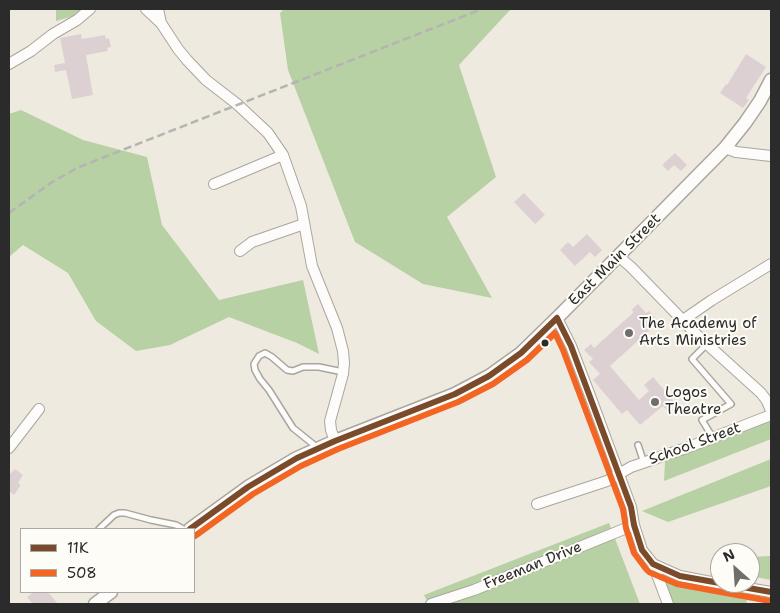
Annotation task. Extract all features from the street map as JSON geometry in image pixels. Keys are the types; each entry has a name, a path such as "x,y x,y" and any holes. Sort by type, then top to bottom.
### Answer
{"street":[{"path":"9,64 77,20 90,9"},
{"path":"146,9 161,23 178,49 200,74 237,104 268,133 283,155 301,206 312,266 341,341 343,372 330,421 330,430 335,441"},
{"path":"158,9 161,23"},
{"name":"East Main Street","path":"191,528 237,494 298,458 335,441 455,394 489,376 521,353 725,148 760,101 771,80"},
{"path":"725,148 736,152 771,156"},
{"path":"214,184 283,155"},
{"path":"240,251 252,242 304,224"},
{"name":"School Street","path":"537,504 607,481 631,467 713,438 771,413 767,401 761,393 707,344 618,256"},
{"path":"683,320 771,264"},
{"path":"557,318 571,346 619,474 631,508 642,550 653,564 668,604"},
{"path":"9,448 39,409"},
{"name":"Freeman Drive","path":"431,604 474,590 634,525"},
{"path":"653,564 688,578 771,592"},
{"path":"95,604 107,593"}],"lane":[{"path":"707,344 692,359 731,404 702,420 713,438"},
{"path":"318,448 294,428 255,370 254,364 259,356 265,353 287,370 294,371 303,367 319,367 343,372"},
{"path":"638,445 644,463"},
{"path":"100,528 114,515 119,513 176,525 182,528"}],"green space":[{"path":"56,9 81,9 81,14 56,21"},
{"path":"284,9 513,9 459,65 496,177 447,217 492,298 423,284 355,242 288,70 280,13"},
{"path":"21,110 83,140 147,157 162,225 219,300 303,280 319,354 297,343 229,317 170,345 136,351 96,321 68,273 23,245 9,257 9,114"},
{"path":"771,419 771,439 664,481 665,462"},
{"path":"771,459 771,486 668,522 642,511"},
{"path":"609,523 640,604 429,604 424,595"},
{"path":"771,556 771,580 760,578 760,557"},
{"path":"663,578 710,590 710,593 720,593 747,600 746,604 672,604"}],"building":[{"path":"81,34 82,39 105,35 106,39 109,38 111,47 107,48 108,51 86,55 93,95 72,99 66,70 55,72 54,65 65,63 60,38"},
{"path":"746,54 766,67 746,98 749,100 743,108 720,93"},
{"path":"675,153 687,165 681,171 674,165 668,171 662,165"},
{"path":"524,193 545,215 535,224 514,202"},
{"path":"587,234 602,250 595,257 590,252 575,266 560,250 568,242 573,247"},
{"path":"638,304 646,313 649,311 659,322 610,366 639,400 649,391 644,385 653,377 676,404 667,411 663,406 640,425 627,410 622,414 593,380 600,374 589,362 593,359 584,350 591,344 594,348 634,312 631,310"},
{"path":"15,469 23,475 18,483 21,485 14,495 9,491 9,475"},
{"path":"33,593 49,593 58,604 33,604 27,597"}],"railway":[{"path":"9,213 52,182 79,167 482,9"}],"transit line":[{"name":"11K","path":"557,318 571,346 631,507 634,525 642,550 653,564"},
{"name":"11K","path":"191,528 248,487 297,458 455,394 489,376 521,353 557,318"},
{"name":"508","path":"195,536 253,494 301,466 338,449 458,402 493,384 527,360 555,333 623,509 626,528 634,553 646,569 677,584 770,601"},
{"name":"11K","path":"653,564 680,576 771,592"}],"place":[{"name":"The Academy of Arts Ministries","path":"629,333"},
{"name":"Logos Theatre","path":"655,402"}]}
